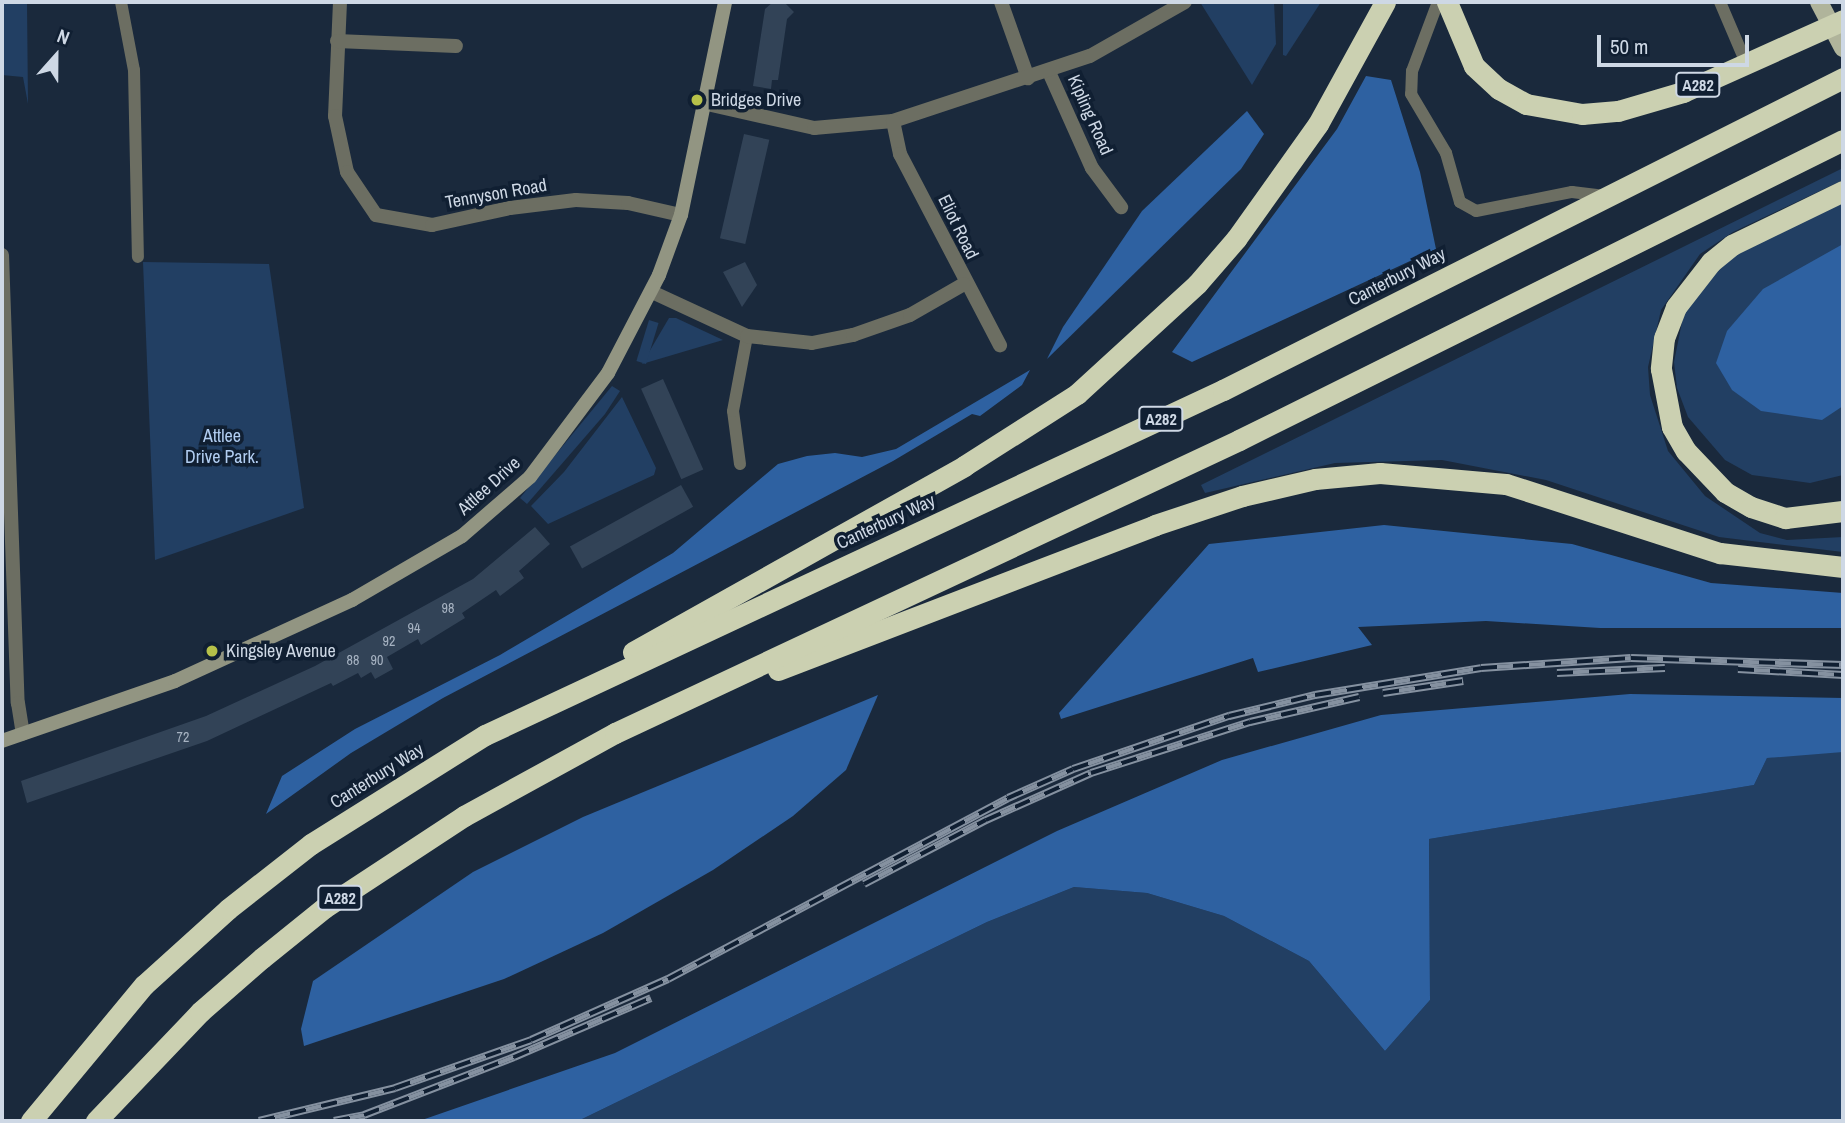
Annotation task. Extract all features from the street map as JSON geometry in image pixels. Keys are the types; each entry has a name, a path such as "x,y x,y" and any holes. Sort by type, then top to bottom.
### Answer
{"highway":[{"name":"A282","path":"485,735 964,466 1077,394 1173,308 1236,239 1318,124 1385,2"},
{"name":"A282","path":"1447,2 1474,66 1499,89 1526,104 1555,112 1618,111 1650,103 1837,22"},
{"name":"Canterbury Way","path":"32,1119 144,985 228,909 311,844 485,735 1223,390 1843,78"},
{"name":"A282","path":"99,1117 200,1012 324,908 464,816 615,733 1239,440 1843,140"},
{"path":"1843,191 1732,245 1711,262 1676,307 1664,338 1661,369 1672,427 1686,451 1725,492 1751,507 1785,518 1843,511"},
{"name":"A282","path":"615,733 1155,525 1242,496 1315,480 1380,473 1506,484 1720,553 1843,568"}],"main road":[{"path":"1819,2 1837,22 1843,48"}],"street":[{"name":"Tennyson Road","path":"340,2 335,116 347,172 376,215 432,225 510,208 576,200 628,203 681,215"},
{"name":"Attlee Drive","path":"2,741 218,663 352,600 462,536 513,493 557,446 608,373 652,292 681,215 707,104 725,2"},
{"path":"1002,2 1028,78"},
{"path":"707,104 814,128 893,121 1049,72 1090,56 1185,2"},
{"path":"337,41 456,46"},
{"name":"Kipling Road","path":"1049,72 1092,168 1121,207"},
{"name":"Eliot Road","path":"893,121 900,153 964,284 1000,345"},
{"path":"2,255 18,703 23,734"},
{"path":"652,292 747,336 812,343 853,335 910,315 964,284"}],"lane":[{"path":"121,2 134,70 138,257"},
{"path":"1438,2 1412,71 1411,94 1446,153 1460,202 1476,211 1572,192 1608,197"},
{"path":"1720,2 1746,63"},
{"path":"740,464 733,411 747,336"}],"green space":[{"path":"2,2 27,2 28,104 23,77 2,75"},
{"path":"1200,2 1274,2 1276,44 1252,85"},
{"path":"1283,2 1321,2 1286,56 1283,55"},
{"path":"1843,168 1843,180 1733,232 1700,254 1661,310 1648,367 1650,395 1668,451 1705,496 1760,533 1787,540 1843,537 1843,552 1719,537 1546,480 1442,460 1335,463 1205,493 1201,485"},
{"path":"1843,199 1843,475 1810,483 1752,475 1725,460 1688,417 1677,388 1674,362 1684,312 1699,288 1741,249"},
{"name":"Attlee Drive Park.","path":"143,262 269,264 304,508 155,560"},
{"path":"669,318 676,318 723,340 642,364"},
{"path":"649,320 659,323 646,364 636,361"},
{"path":"612,386 620,391 605,414 527,504 520,498"},
{"path":"622,397 656,468 654,475 548,524 531,506 564,472"},
{"path":"1829,750 1843,752 1843,1121 578,1121 987,922 1074,887 1147,893 1224,916 1309,961 1385,1051 1430,1000 1429,839 1754,785 1767,758"}],"shaded area":[{"path":"1366,76 1391,80 1420,172 1436,249 1192,362 1172,352 1337,129"},
{"path":"1247,111 1264,134 1241,169 1047,359 1063,327 1142,211"},
{"path":"1843,244 1843,406 1822,420 1761,411 1732,390 1716,363 1727,331 1763,289"},
{"path":"1030,370 1022,385 980,416 972,414 893,461 443,698 351,753 266,814 282,776 355,729 500,655 673,553 778,464 807,456 835,453 862,457 896,449"},
{"path":"1384,525 1572,544 1711,583 1843,593 1843,628 1600,628 1486,621 1358,627 1372,645 1258,672 1253,658 1061,719 1059,713 1209,544"},
{"path":"1630,694 1843,698 1843,752 1767,758 1754,785 1429,839 1430,1000 1385,1051 1309,961 1224,916 1147,893 1074,887 987,922 578,1121 419,1121 615,1053 1057,831 1222,760 1381,715"},
{"path":"878,695 846,770 793,816 713,870 603,933 504,979 304,1046 301,1029 313,981 473,872 583,817"}],"building":[{"path":"773,2 784,2 794,12 787,19 778,80 772,80 771,89 753,86 765,9"},
{"path":"744,134 769,140 745,244 720,238"},
{"path":"745,262 757,285 742,307 723,272"},
{"path":"663,379 703,469 681,479 641,389"},
{"path":"681,485 693,507 582,568 570,547"},
{"path":"535,527 550,544 519,571 524,578 500,596 496,590 462,613 465,618 421,645 418,639 387,657 393,669 375,679 371,672 361,678 358,673 207,741 27,803 21,781 206,716 315,666 473,579"}],"railway":[{"path":"259,1121 395,1088 531,1040 668,979 1008,798 1073,769 1229,716 1315,695 1481,668 1631,658 1843,665"},
{"path":"1557,673 1665,668"},
{"path":"1738,669 1843,675"},
{"path":"1383,693 1463,681"},
{"path":"864,884 986,820 1091,773 1250,722 1359,697"},
{"path":"334,1121 364,1115 514,1057 651,998"}],"place":[{"name":"Bridges Drive","path":"697,100"},
{"name":"Kingsley Avenue","path":"212,651"}]}
